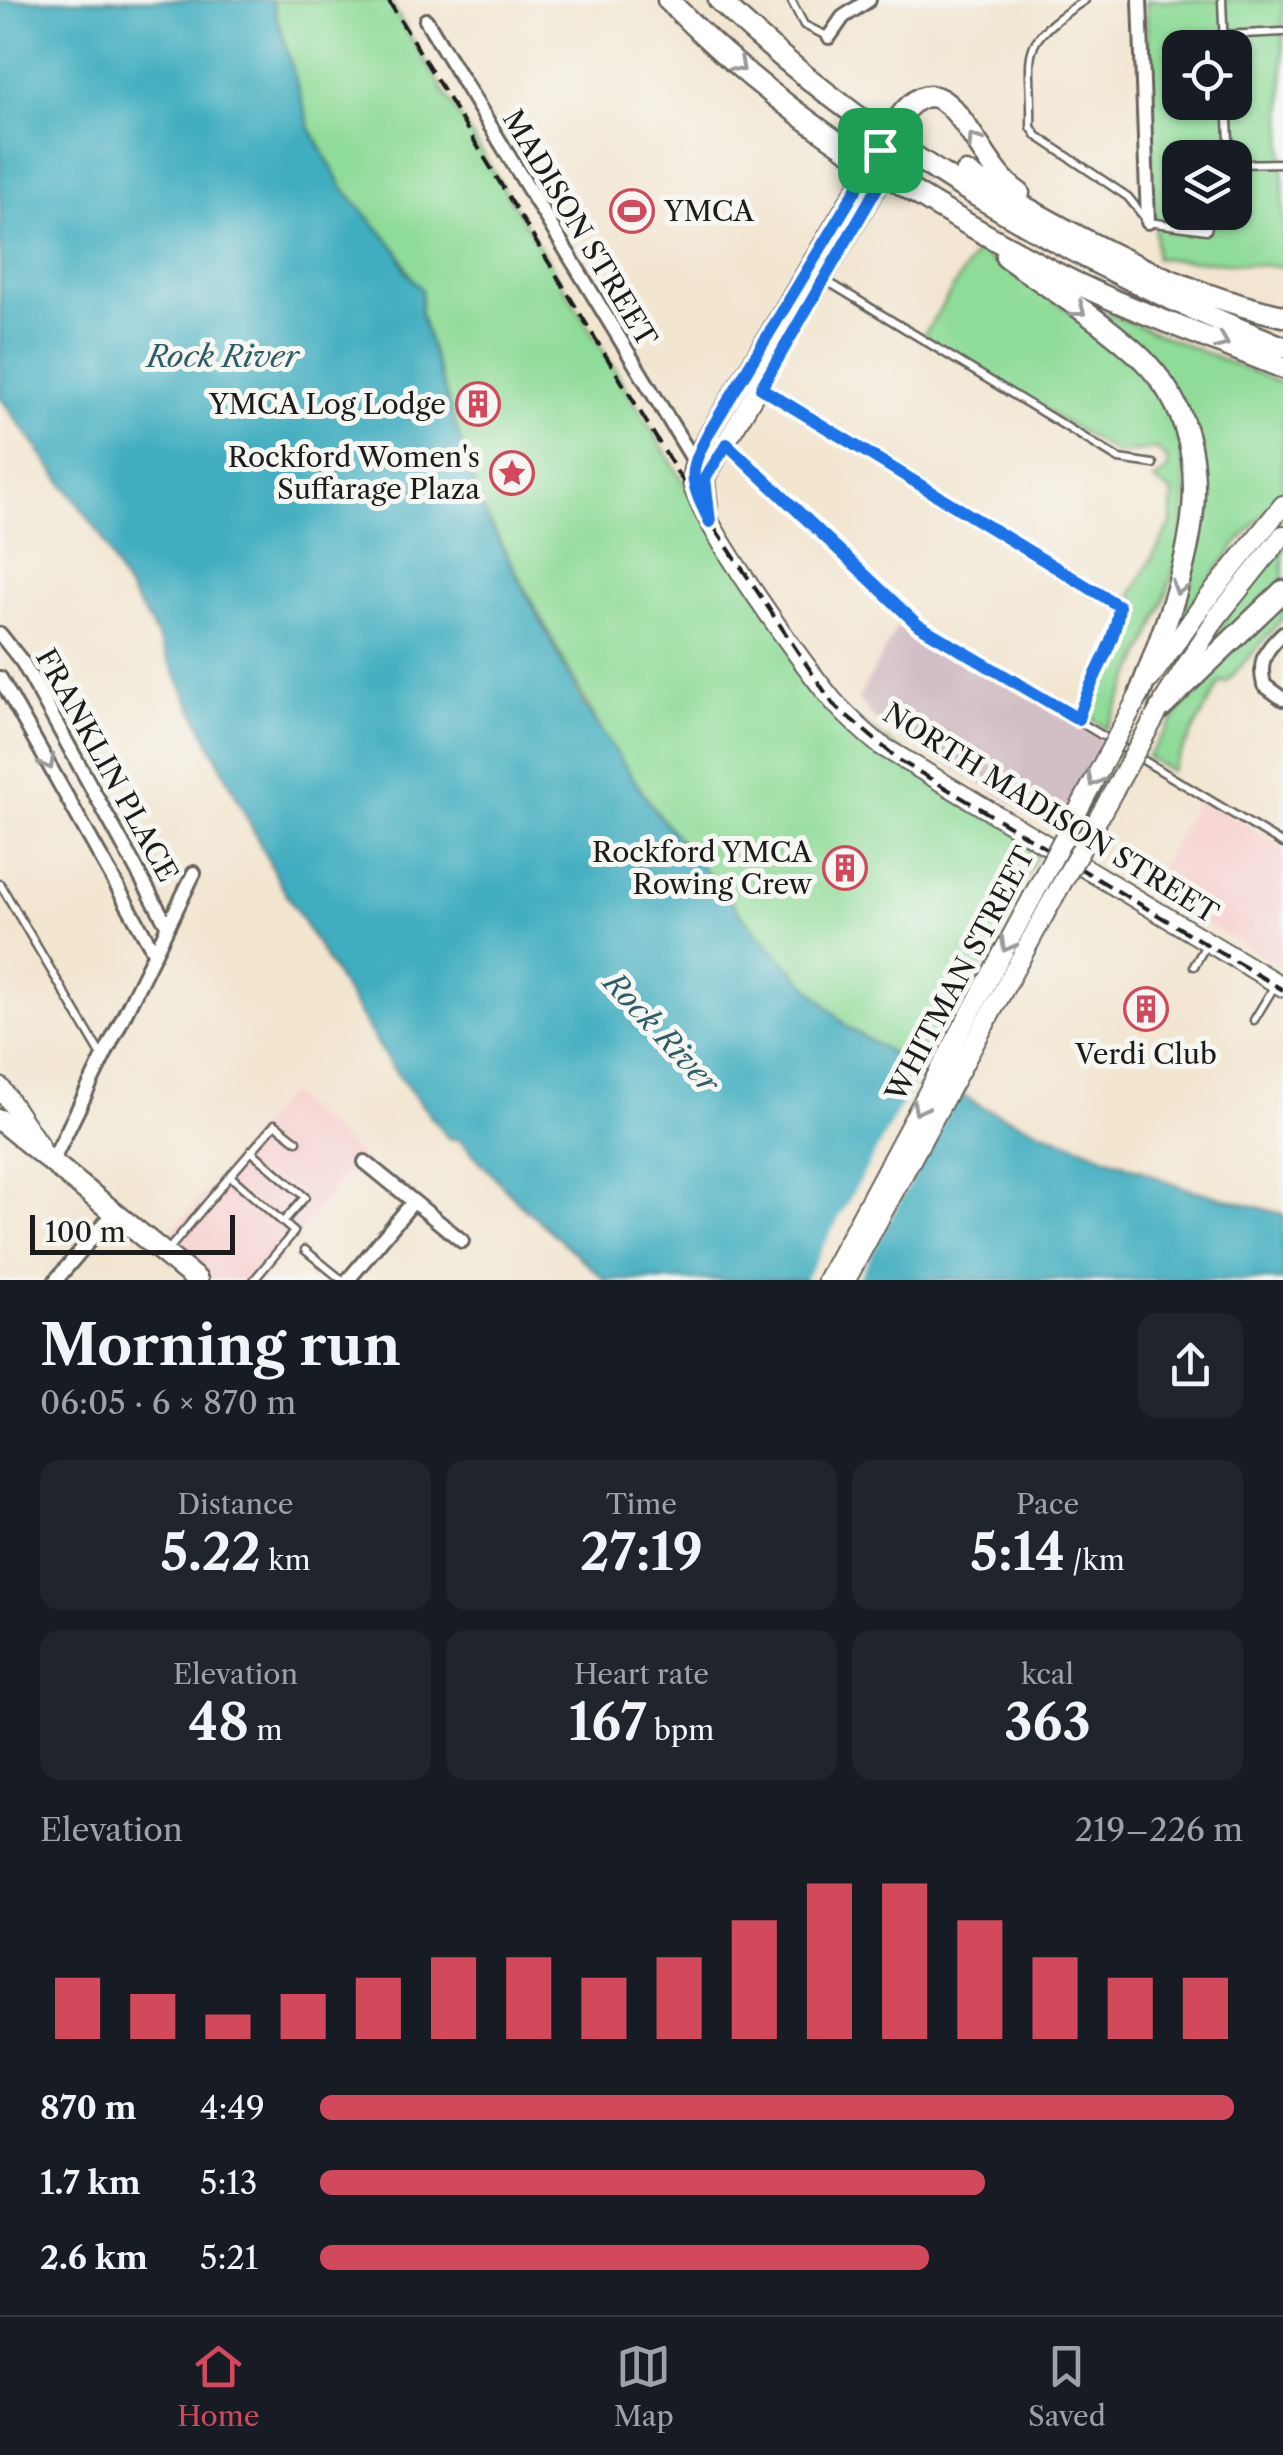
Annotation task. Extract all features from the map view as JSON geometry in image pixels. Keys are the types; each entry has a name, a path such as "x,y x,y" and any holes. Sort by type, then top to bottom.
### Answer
{"main road":[{"path":"668,0 772,97 881,156 1283,347"},
{"path":"719,0 777,56 860,118 881,156 914,192 1136,353 1171,395 1186,427 1195,468 1196,506 1188,557 1140,693"},
{"path":"710,522 705,478 761,388 816,274 909,103 928,95 940,97 954,109 1001,180 1100,246"},
{"path":"881,156 919,145 1065,231 1236,306 1283,316"},
{"path":"914,192 1061,275 1283,368"},
{"path":"694,461 742,376 816,274"},
{"name":"NORTH MADISON STREET","path":"694,461 692,484 710,522 816,678 880,745 1280,985"},
{"name":"WHITMAN STREET","path":"827,1280 1040,903 1140,693 1200,606 1283,505"},
{"name":"WHITMAN STREET","path":"1040,903 1160,710 1178,674 1217,617 1283,535"},
{"path":"1160,710 1262,606 1283,591"},
{"name":"WHITMAN STREET","path":"846,1280 990,995"},
{"path":"0,1087 50,1160"},
{"path":"2,1125 197,1280"}],"street":[{"path":"830,37 843,18 869,0"},
{"path":"1140,0 1148,222"},
{"name":"MADISON STREET","path":"426,20 694,461"},
{"path":"742,376 1119,606"},
{"path":"1283,633 1267,648 1259,665 1264,685 1283,699"},
{"name":"FRANKLIN PLACE","path":"0,634 22,663 167,925"},
{"name":"FRANKLIN PLACE","path":"0,678 154,952"},
{"name":"FRANKLIN PLACE","path":"50,1160 194,873"},
{"path":"365,1162 462,1241"},
{"path":"345,1280 413,1202"},
{"path":"56,1280 113,1213"}],"lane":[{"path":"790,0 804,25 830,37"},
{"path":"1085,0 1038,33 1030,48 1031,127 1037,136 1128,196 1148,222 1162,224"},
{"path":"1222,0 1224,30"},
{"path":"1252,34 1283,32"},
{"path":"1252,164 1283,163"},
{"path":"816,274 1118,459 1153,464"},
{"path":"710,431 918,625 1283,844"},
{"path":"1078,719 1088,687 1117,632 1119,606"},
{"path":"0,884 103,1059"},
{"path":"1194,966 1208,942"},
{"path":"1254,1020 1280,985"},
{"path":"165,1254 275,1124 297,1141"},
{"path":"251,1151 305,1196 283,1222"},
{"path":"230,1176 294,1232 254,1280"},
{"path":"306,1250 345,1280"}],"shaded area":[{"path":"901,620 1102,741 1056,829 874,719 858,699"},
{"path":"1199,797 1283,847 1283,969 1148,888"},
{"path":"287,1093 361,1156 262,1280 217,1280 166,1238"}],"green space":[{"path":"272,0 388,0 677,471 833,704 1041,847 928,1074 847,1027 752,927 656,812 609,745 480,504 420,312 422,299 399,252 343,188 310,128"},
{"path":"1146,0 1283,0 1283,267 1156,258"},
{"path":"977,250 1073,313 1127,356 1161,398 1180,443 1186,491 1181,540 1150,638 1106,729 1089,716 1088,702 1104,661 1136,613 1132,594 1171,524 1173,493 1154,481 1168,470 1168,460 1157,449 1117,454 923,336"},
{"path":"1099,310 1283,384 1283,492 1236,545 1165,640 1199,529 1204,471 1199,443 1179,404 1097,313"},
{"path":"1283,545 1283,580 1207,649 1236,601"},
{"path":"1283,598 1283,618 1226,683 1221,681 1171,771 1147,757 1197,687"}],"water":[{"name":"Rock River","path":"0,0 272,0 310,128 343,188 399,252 406,271 422,290 420,312 480,504 585,707 656,812 752,927 847,1027 984,1108 1182,1187 1283,1214 1283,1280 605,1280 519,1203 460,1140 448,1138 391,1066 280,884 151,625 119,575 100,534 0,397"}],"pier":[{"path":"923,1066 961,1088 857,1280 805,1280"}],"railway":[{"path":"388,0 677,472 833,704 899,760 1283,990"}],"place":[{"name":"YMCA","path":"632,211"},
{"name":"YMCA Log Lodge","path":"478,404"},
{"name":"Rockford Women's Suffarage Plaza","path":"512,473"},
{"name":"Rockford YMCA Rowing Crew","path":"845,868"},
{"name":"Verdi Club","path":"1146,1009"}],"route":[{"path":"880,150 885,174 761,388 1119,606 1117,632 1088,687 1078,719 918,625 858,564 727,444 705,478 710,522 692,484 694,461 710,431 880,150"}]}
